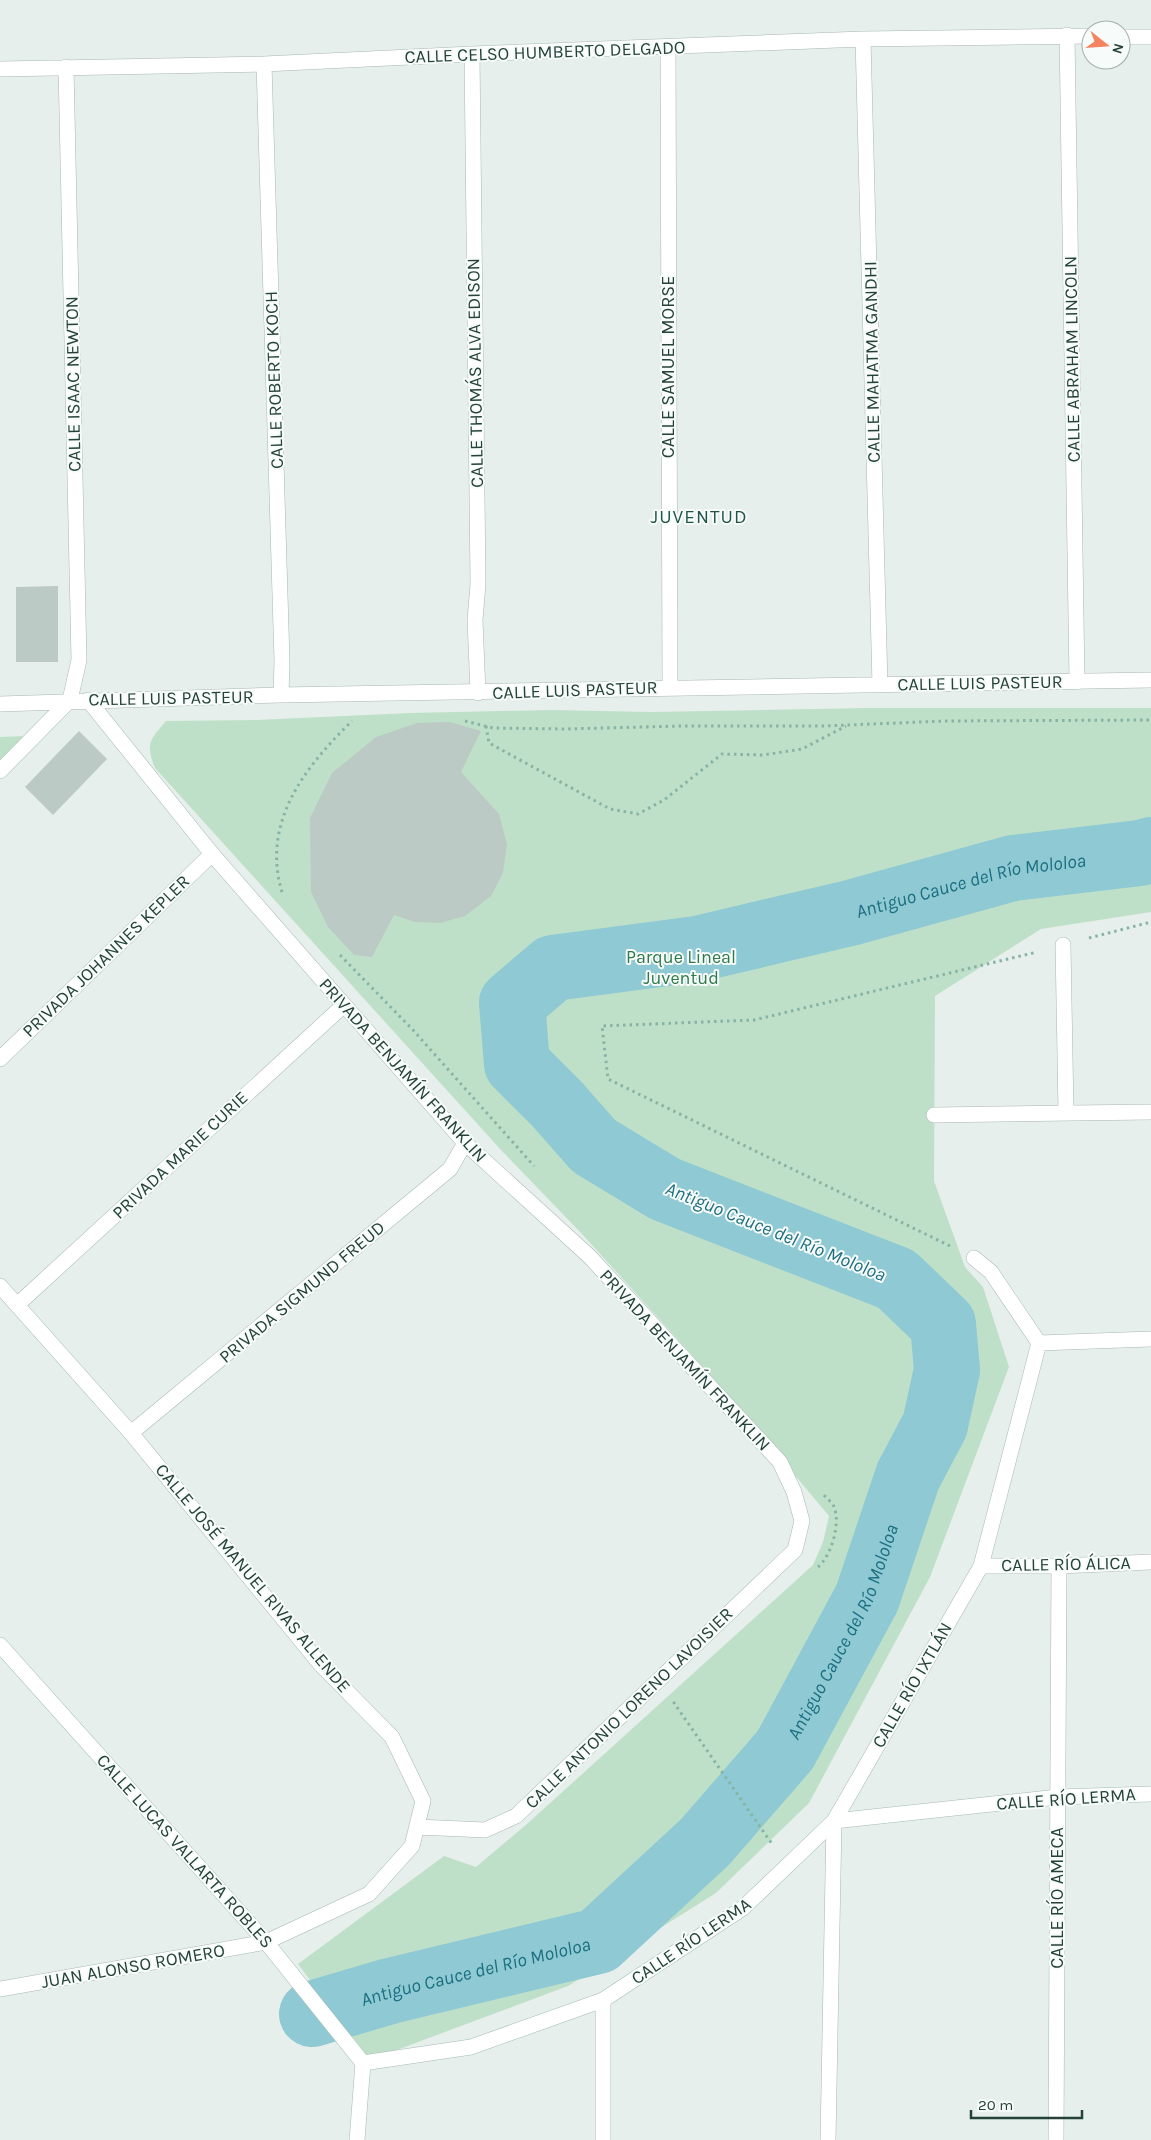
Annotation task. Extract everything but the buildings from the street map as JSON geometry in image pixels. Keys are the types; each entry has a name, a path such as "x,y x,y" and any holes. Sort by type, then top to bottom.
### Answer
{"street":[{"name":"CALLE ABRAHAM LINCOLN","path":"1067,35 1077,682"},
{"name":"CALLE CELSO HUMBERTO DELGADO","path":"0,69 264,64 863,39 1081,36"},
{"path":"1131,37 1151,37"},
{"name":"CALLE MAHATMA GANDHI","path":"863,39 880,684"},
{"name":"CALLE SAMUEL MORSE","path":"668,47 670,687"},
{"name":"CALLE THOMÁS ALVA EDISON","path":"472,54 478,693"},
{"name":"CALLE ROBERTO KOCH","path":"264,64 282,662 281,695"},
{"name":"CALLE ISAAC NEWTON","path":"66,67 79,660 70,700"},
{"name":"CALLE LUIS PASTEUR","path":"0,704 70,700 281,695 1151,680"},
{"path":"0,771 70,700"},
{"name":"PRIVADA BENJAMÍN FRANKLIN","path":"88,700 212,854 465,1143 589,1256 780,1462 794,1492 802,1521"},
{"name":"PRIVADA JOHANNES KEPLER","path":"0,1059 212,854"},
{"path":"1063,945 1066,1112"},
{"name":"PRIVADA MARIE CURIE","path":"17,1305 344,1005"},
{"path":"934,1115 1151,1112"},
{"name":"PRIVADA SIGMUND FREUD","path":"131,1433 450,1170 465,1143"},
{"path":"974,1258 991,1272 1039,1343 1151,1339"},
{"name":"CALLE JOSÉ MANUEL RIVAS ALLENDE","path":"0,1286 131,1433 321,1665 392,1737 423,1801 412,1846 369,1894 266,1942"},
{"name":"CALLE RÍO IXTLÁN","path":"828,2140 834,1821 907,1692 982,1566 1039,1343"},
{"name":"CALLE ANTONIO LORENO LAVOISIER","path":"417,1827 485,1830 516,1816 795,1550 802,1521"},
{"name":"CALLE RÍO ÁLICA","path":"982,1566 1059,1566 1151,1562"},
{"name":"CALLE RÍO AMECA","path":"1056,2140 1059,1566"},
{"name":"CALLE LUCAS VALLARTA ROBLES","path":"0,1645 266,1942 363,2063"},
{"name":"CALLE RÍO LERMA","path":"363,2063 471,2047 603,2000 743,1908 834,1821 1058,1797 1151,1794"},
{"name":"JUAN ALONSO ROMERO","path":"0,1989 266,1942"},
{"path":"603,2000 603,2140"},
{"path":"357,2140 363,2063"}],"path":[{"path":"461,720 493,728 565,729 848,725 946,721 1151,720"},
{"path":"486,726 489,743 610,809 638,814 664,800 722,754 763,755 802,749 848,725"},
{"path":"974,1258 608,1079 602,1026 754,1020 1151,922"},
{"path":"674,1703 764,1832"}],"green space":[{"name":"Parque Lineal Juventud","path":"866,708 1151,708 1151,912 1041,929 935,996 934,1181 965,1267 983,1287 1009,1367 930,1577 809,1803 716,1893 568,1986 370,2060 298,1964 444,1856 476,1867 527,1824 813,1565 823,1542 829,1516 721,1387 582,1234 501,1150 155,768 150,753 151,742 166,721 256,720 410,713 551,710 652,712"},
{"path":"25,736 0,760 0,737"}],"waterway":[{"name":"Antiguo Cauce del Río Mololoa","path":"312,2014 390,1991 598,1941 705,1842 785,1750 867,1598 908,1476 935,1425 947,1370 943,1324 896,1279 665,1189 594,1146 557,1104 517,1064 512,1003 553,968 697,949 850,913 1013,868 1140,853 1151,850"}],"district":[{"name":"JUVENTUD","path":"699,516"}]}
